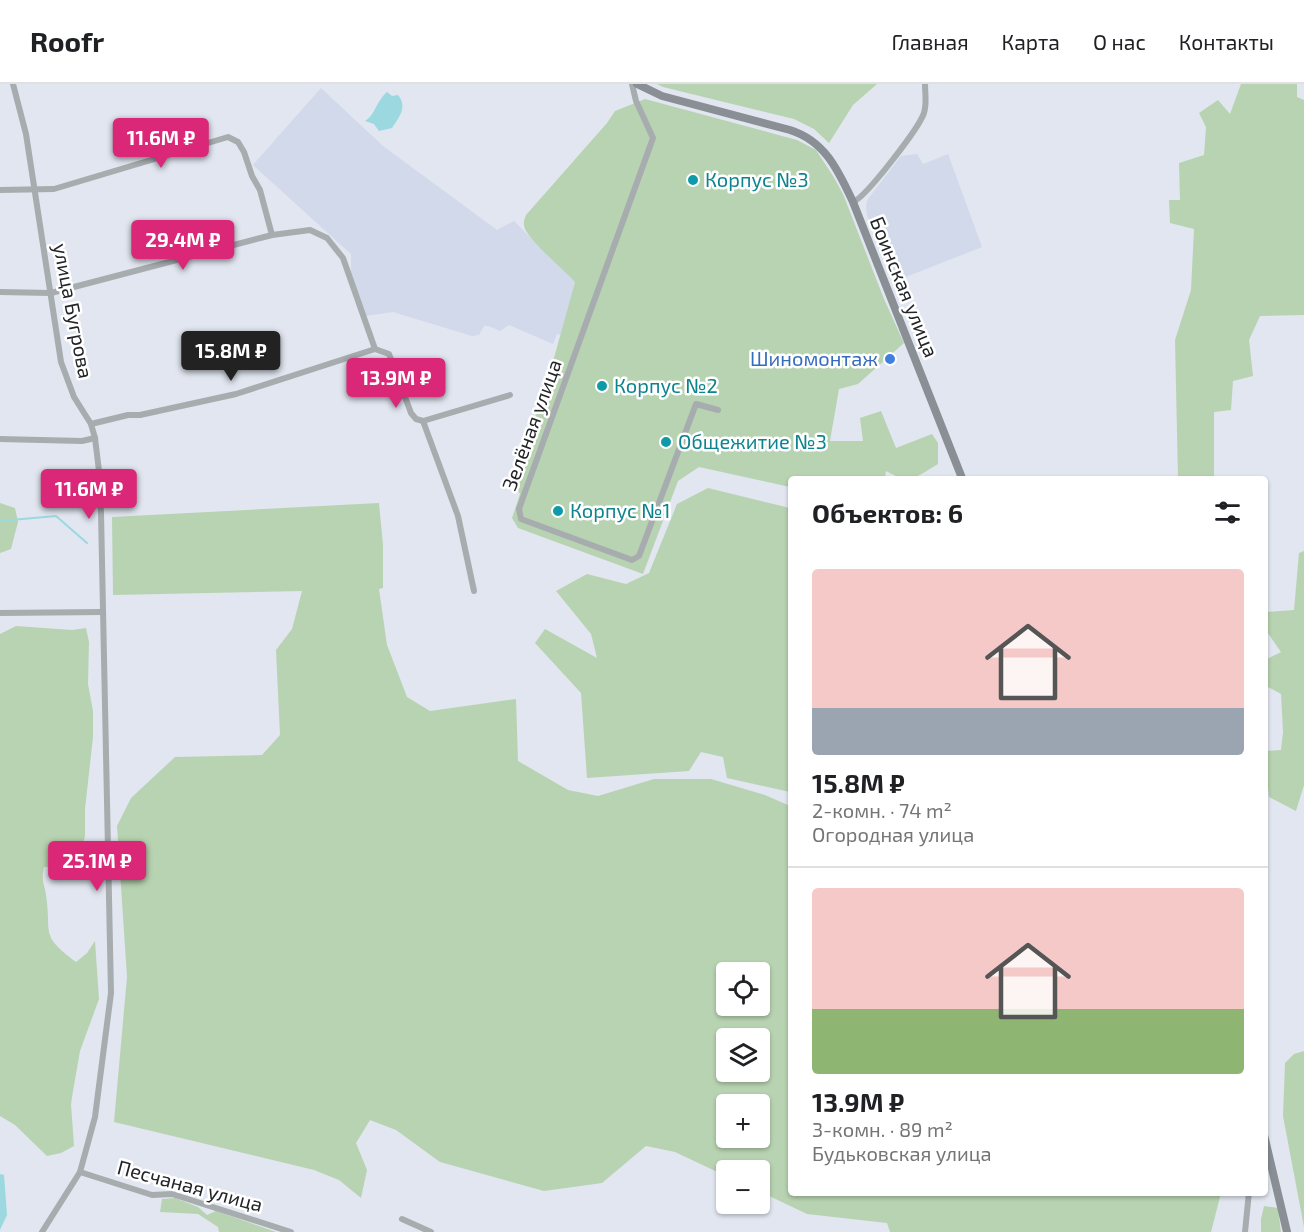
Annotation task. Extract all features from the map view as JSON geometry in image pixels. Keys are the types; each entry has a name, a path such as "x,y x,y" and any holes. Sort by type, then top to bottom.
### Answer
{"street":[{"name":"улица Бугрова","path":"13,84 26,134 62,362 74,398 92,424 99,471 111,993 95,1117 80,1172 42,1232"},
{"name":"Зелёная улица","path":"632,84 636,101 652,138 519,509 521,519 632,560 639,556 696,404 718,410"},
{"name":"Боинская улица","path":"637,84 662,96 775,125 809,137 820,146 835,166 853,202 961,476"},
{"path":"853,202 858,200 875,180 920,122 926,104 925,84"},
{"path":"0,190 54,189 228,137 238,142 244,152 252,176 260,190 272,235"},
{"path":"0,292 51,293 272,235 310,230 327,238 343,258 375,349"},
{"path":"92,424 128,415 140,416 236,394 375,349 389,354 411,413 423,421 510,395"},
{"path":"423,421 458,516 474,591"},
{"path":"0,439 82,441 95,438"},
{"path":"0,614 102,612"},
{"path":"1268,1154 1287,1232"},
{"name":"Песчаная улица","path":"80,1172 152,1195 172,1194 291,1232"},
{"path":"1245,1232 1249,1196"},
{"path":"402,1219 431,1232"}],"shaded area":[{"path":"321,88 383,146 497,230 514,221 575,282 561,335 557,334 553,344 509,325 500,331 484,326 479,335 472,336 393,312 365,316 351,275 351,254 253,165"},
{"path":"917,154 923,164 948,154 982,247 893,282 867,215 866,205 868,199 901,156"}],"green space":[{"path":"657,84 877,84 853,105 829,143 814,129 794,119"},
{"path":"1241,84 1297,84 1297,97 1304,100 1304,315 1260,316 1249,340 1253,376 1233,381 1231,410 1214,412 1214,476 1178,476 1175,340 1191,290 1194,229 1170,223 1169,200 1180,200 1179,163 1204,155 1206,127 1199,113 1218,100 1230,114"},
{"path":"645,99 797,140 816,150 843,194 884,299 904,343 858,384 839,389 830,441 863,441 860,418 881,411 896,448 932,434 938,443 938,464 917,476 896,476 886,471 885,476 788,476 788,487 699,467 678,481 643,574 518,528 512,518 520,494 516,487 533,443 529,429 541,405 575,282 528,235 524,227 525,218 615,111"},
{"path":"708,488 788,508 788,792 727,778 723,757 701,752 689,771 587,778 581,693 535,643 545,629 597,658 591,634 556,591 587,574 626,584 649,573 677,504"},
{"path":"0,503 15,508 18,522 11,549 0,553"},
{"path":"379,503 383,545 383,588 379,589 387,645 407,697 430,711 516,699 518,761 568,790 598,796 654,779 711,779 765,795 788,805 788,1196 1220,1196 1211,1232 890,1232 887,1223 807,1214 770,1196 770,1160 716,1160 716,1171 675,1152 646,1146 602,1183 544,1191 440,1162 396,1130 370,1120 356,1143 367,1170 361,1198 339,1180 314,1170 114,1122 127,977 117,826 131,798 175,757 262,755 280,735 276,650 292,629 302,591 113,595 112,517"},
{"path":"1304,551 1304,785 1296,811 1269,797 1268,751 1281,750 1283,732 1281,694 1268,687 1268,658 1281,652 1268,633 1268,612 1294,610 1299,553"},
{"path":"16,626 72,630 86,628 89,642 88,684 93,711 93,737 85,809 85,836 81,849 86,863 72,867 44,867 43,879 49,933 57,945 76,962 87,953 95,941 99,999 80,1051 73,1091 71,1104 74,1146 61,1153 47,1156 15,1125 0,1116 0,634"},
{"path":"1304,1051 1304,1227 1283,1116 1285,1063 1294,1054"},
{"path":"175,1198 198,1207 207,1215 216,1211 276,1232 219,1232 218,1227 198,1214 160,1212 162,1199"},
{"path":"1264,1206 1278,1208 1281,1232 1261,1232"}],"water":[{"path":"387,92 392,96 398,95 402,108 392,128 379,131 374,124 365,121"},
{"path":"0,1174 4,1175 7,1215 0,1230"}],"waterway":[{"path":"0,521 56,516 87,543"}],"place":[{"name":"Корпус №3","path":"693,180"},
{"name":"Шиномонтаж","path":"890,359"},
{"name":"Корпус №2","path":"602,386"},
{"name":"Общежитие №3","path":"666,442"},
{"name":"Корпус №1","path":"558,511"}]}
